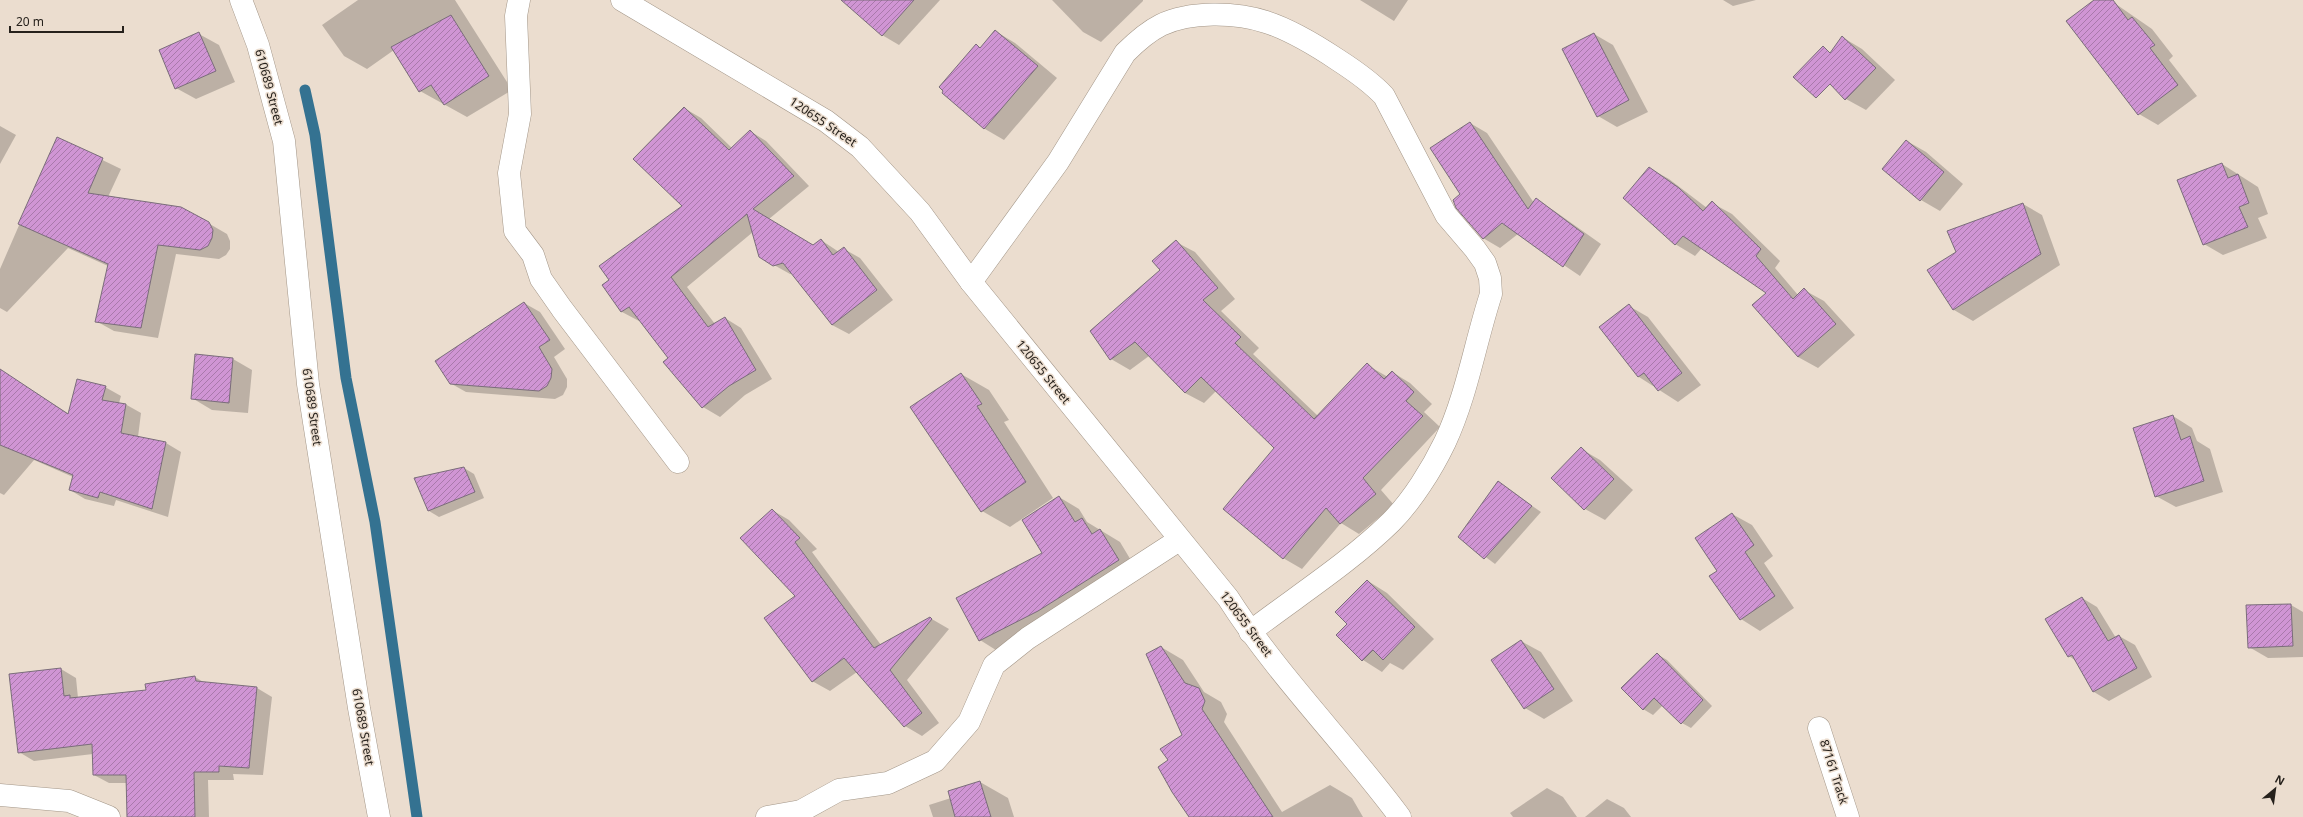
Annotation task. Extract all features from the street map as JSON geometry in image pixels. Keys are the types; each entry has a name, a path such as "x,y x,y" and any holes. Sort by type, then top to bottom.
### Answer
{"street":[{"name":"610689 Street","path":"241,0 258,45 284,141 308,384 359,708 379,817"},
{"path":"520,0 516,16 520,114 509,173 515,231 533,255 541,280 678,462"},
{"name":"120655 Street","path":"622,0 826,121 860,147 920,212 971,282 1179,540 1228,598 1250,632 1366,772 1400,817"},
{"path":"971,282 1058,162 1125,53 1136,42 1161,25 1178,20 1217,14 1230,14 1266,22 1316,45 1374,86 1384,96 1446,215 1485,263 1490,278 1491,294 1459,407 1445,442 1415,491 1392,521 1370,541 1250,632"},
{"path":"768,817 801,811 839,790 888,783 936,761 969,722 994,666 1028,638 1179,540"},
{"name":"87161 Track","path":"1819,728 1848,817"},
{"path":"0,795 69,801 98,811 109,817"}],"building":[{"path":"841,0 914,0 882,36"},
{"path":"2094,0 2113,0 2128,20 2132,17 2155,45 2150,48 2178,85 2138,115 2066,21"},
{"path":"451,15 489,76 444,105 431,85 419,92 391,47"},
{"path":"995,30 1038,66 984,129 942,93 943,91 939,87 976,44 980,48"},
{"path":"199,32 216,71 175,89 159,50"},
{"path":"1594,33 1629,100 1597,117 1562,49"},
{"path":"1842,36 1876,68 1845,100 1830,84 1816,98 1793,77 1823,46 1830,53"},
{"path":"684,107 729,150 750,130 794,176 753,209 813,245 821,239 833,255 844,247 877,290 832,325 783,263 773,266 759,257 747,214 671,277 708,327 725,317 756,370 729,386 702,408 663,362 668,358 629,307 621,312 602,285 609,280 599,266 682,206 633,159"},
{"path":"1470,122 1528,209 1536,198 1584,234 1563,267 1502,223 1483,239 1456,208 1453,200 1460,194 1430,148"},
{"path":"57,137 103,158 88,193 181,207 209,222 213,230 212,238 208,246 200,250 158,245 141,328 95,322 108,264 18,224"},
{"path":"1906,140 1944,172 1920,201 1882,169"},
{"path":"2222,163 2228,178 2238,174 2249,203 2239,207 2248,227 2203,245 2177,180"},
{"path":"1649,167 1679,188 1703,211 1712,201 1761,249 1756,256 1793,299 1804,288 1836,324 1798,357 1752,305 1766,293 1683,236 1675,245 1623,198"},
{"path":"2023,203 2041,254 1953,310 1927,270 1956,252 1947,231"},
{"path":"1176,240 1218,288 1203,300 1241,337 1235,343 1314,419 1367,363 1384,379 1392,371 1414,392 1406,401 1423,416 1363,478 1376,494 1340,524 1326,508 1283,559 1223,509 1274,448 1201,377 1185,393 1135,342 1110,360 1090,331 1160,270 1152,261"},
{"path":"524,302 550,340 539,347 552,369 551,378 547,386 539,391 450,384 435,361"},
{"path":"1629,304 1682,373 1658,391 1644,373 1638,377 1599,327"},
{"path":"195,354 233,358 229,403 191,399"},
{"path":"0,369 68,414 77,379 106,386 102,400 126,404 121,433 166,442 152,509 100,492 98,498 69,490 73,475 0,445"},
{"path":"961,373 982,404 977,406 1026,482 981,512 910,407"},
{"path":"2173,415 2181,440 2190,436 2204,481 2155,497 2133,428"},
{"path":"1581,447 1614,479 1584,510 1551,478"},
{"path":"464,467 475,492 428,511 414,478"},
{"path":"1498,481 1532,506 1484,559 1458,537"},
{"path":"1059,496 1075,522 1082,518 1092,534 1100,529 1119,560 1038,611 979,641 956,598 1042,553 1022,520"},
{"path":"772,509 800,538 795,542 874,648 930,617 932,619 890,670 922,713 904,727 844,658 812,682 764,618 795,596 740,538"},
{"path":"1732,513 1754,545 1745,552 1775,596 1740,620 1709,576 1717,571 1695,538"},
{"path":"1367,580 1415,627 1383,660 1373,650 1362,661 1336,635 1347,624 1335,612"},
{"path":"2082,597 2108,641 2119,635 2137,668 2093,692 2072,655 2068,657 2045,619"},
{"path":"2291,604 2293,646 2248,648 2246,605"},
{"path":"1521,640 1554,689 1524,709 1491,660"},
{"path":"1161,646 1185,683 1199,688 1205,701 1202,709 1273,817 1189,817 1172,792 1158,767 1168,760 1160,749 1182,735 1146,654"},
{"path":"1657,653 1703,700 1681,724 1654,698 1643,710 1621,688"},
{"path":"61,668 64,696 70,695 70,698 146,690 145,684 195,676 196,681 257,687 249,768 219,766 219,772 194,772 195,817 127,817 126,775 93,775 92,744 18,753 9,674"},
{"path":"980,781 991,817 955,817 948,791"}],"waterway":[{"path":"305,90 315,135 346,378 375,522 417,817"}]}
